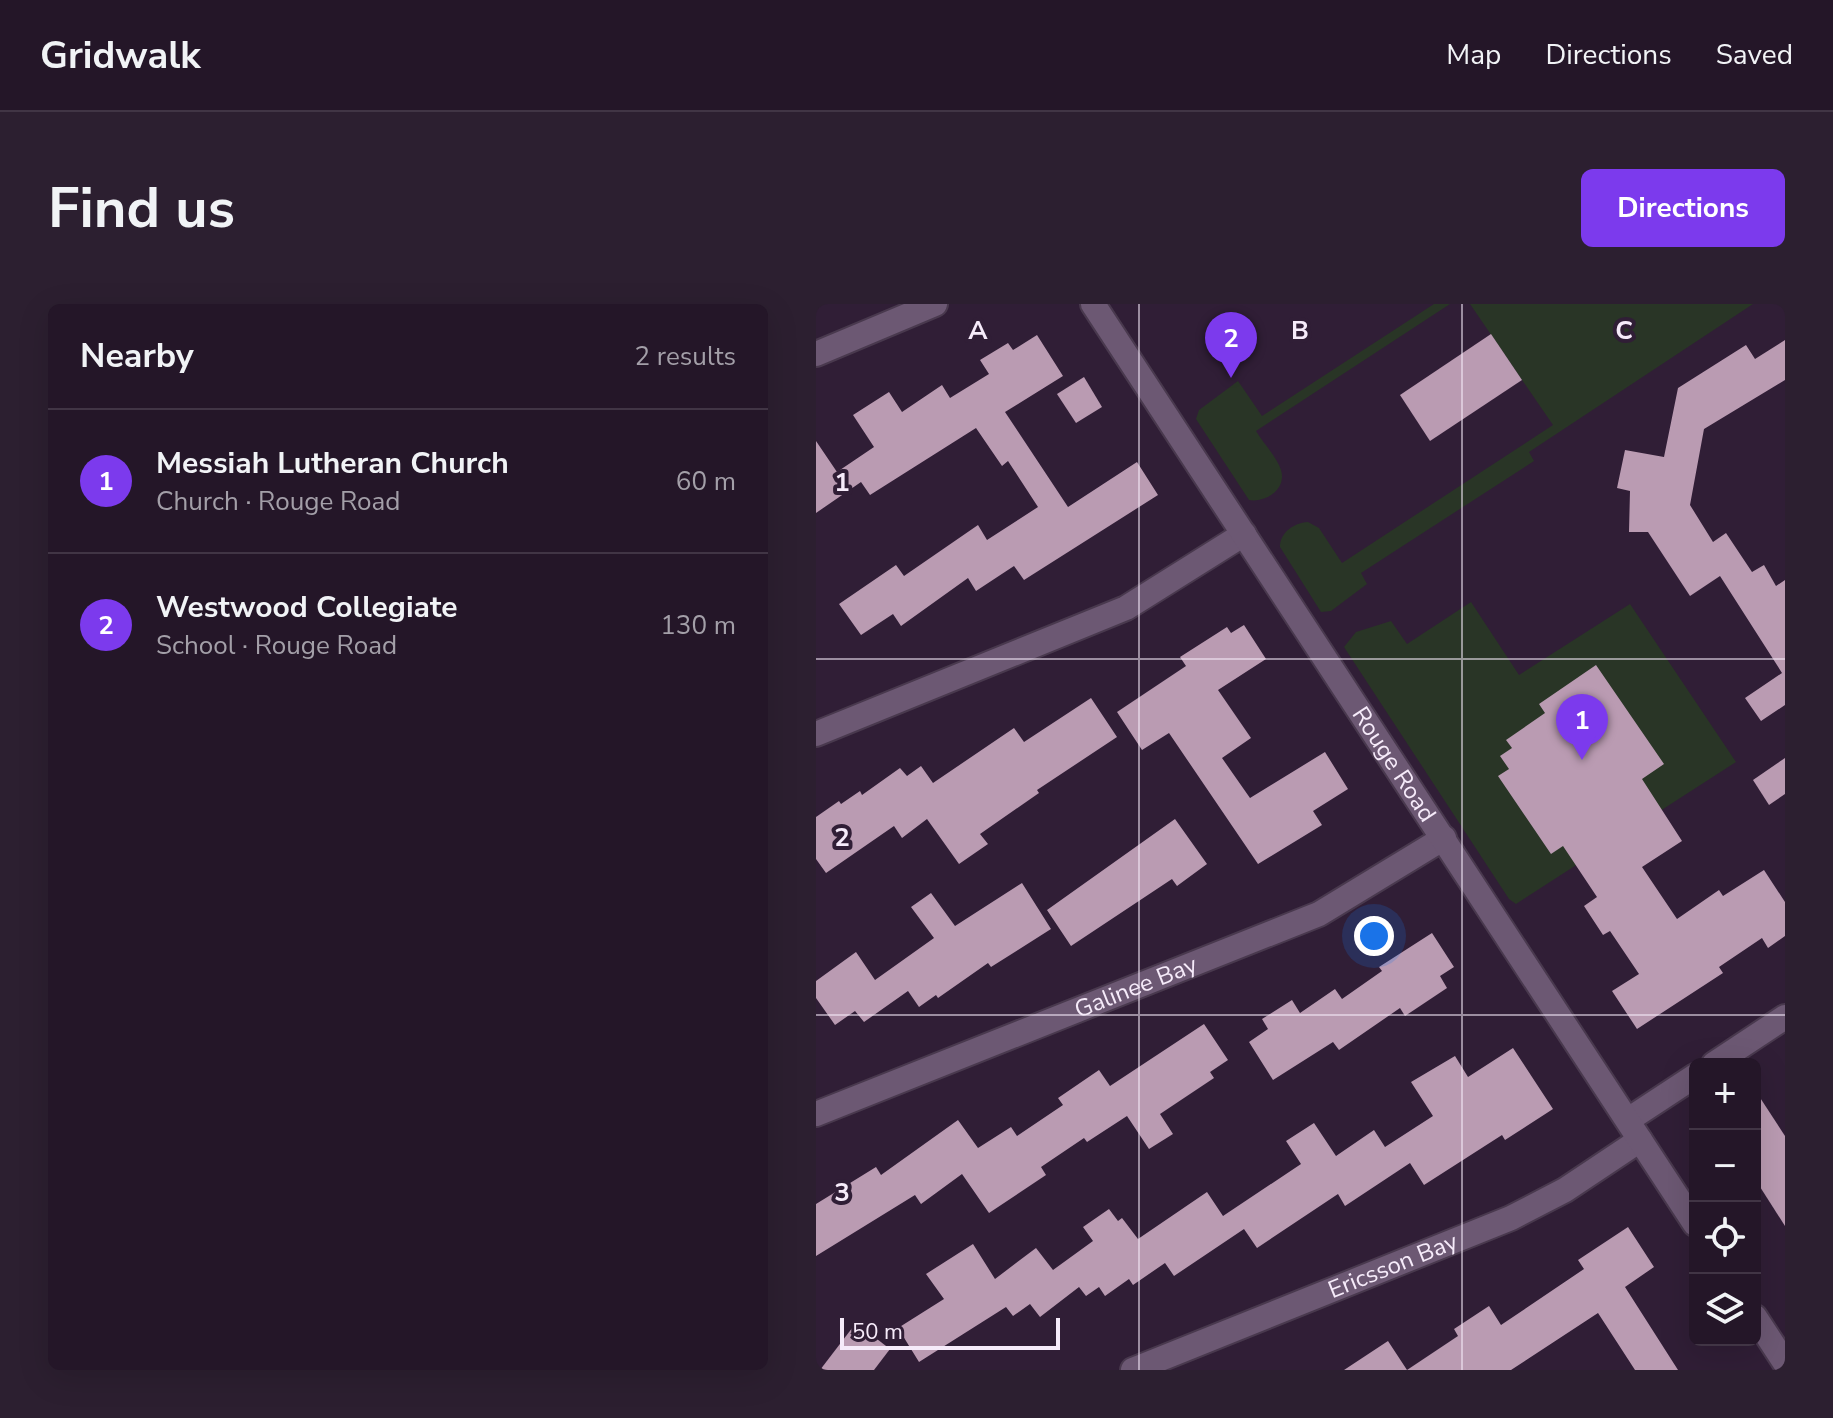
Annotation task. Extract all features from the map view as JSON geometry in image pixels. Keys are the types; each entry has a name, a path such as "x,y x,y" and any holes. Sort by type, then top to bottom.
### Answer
{"street":[{"path":"816,354 935,304"},
{"name":"Rouge Road","path":"1093,304 1689,1215"},
{"path":"816,734 1126,608 1244,534"},
{"name":"Galinee Bay","path":"816,1114 1319,914 1444,838"},
{"path":"1723,1058 1785,1017"},
{"name":"Ericsson Bay","path":"1133,1370 1529,1209 1634,1130 1689,1081"},
{"path":"1761,1326 1785,1363"}],"green space":[{"path":"1434,304 1450,304 1256,431 1276,460 1282,477 1273,494 1249,500 1196,419 1199,410 1238,381 1262,416"},
{"path":"1470,304 1753,304 1529,452 1534,461 1361,573 1367,584 1331,611 1321,612 1280,547 1282,537 1288,530 1308,522 1319,528 1342,563 1553,425"},
{"path":"1471,602 1519,675 1630,604 1736,762 1516,904 1509,899 1344,647 1356,632 1391,621 1407,644"}],"building":[{"path":"1491,334 1522,380 1430,441 1400,395"},
{"path":"1037,335 1063,376 1005,412 1068,507 1137,462 1158,495 1024,580 1014,566 976,591 968,578 901,626 893,614 861,635 839,604 896,565 904,576 978,525 987,540 1038,507 1008,461 1002,466 976,428 870,495 861,482 816,513 816,441 837,472 874,447 853,415 889,392 902,412 942,385 950,398 989,374 980,360 1008,343 1013,350"},
{"path":"1785,340 1785,380 1704,429 1690,505 1713,542 1726,533 1752,572 1764,565 1776,586 1785,580 1785,705 1761,721 1745,698 1782,673 1720,576 1690,596 1648,532 1629,532 1630,491 1617,488 1625,450 1664,457 1678,388 1746,345 1755,359"},
{"path":"1084,377 1102,407 1076,423 1057,394"},
{"path":"1244,625 1266,659 1218,690 1251,738 1222,758 1250,798 1325,752 1348,789 1313,811 1322,825 1258,864 1169,733 1142,750 1117,712 1186,666 1180,657 1227,627 1231,633"},
{"path":"1596,665 1664,764 1642,779 1682,841 1642,867 1677,919 1719,890 1723,896 1764,870 1785,902 1785,936 1768,948 1762,938 1719,967 1723,973 1637,1029 1612,991 1639,974 1610,931 1603,935 1584,906 1597,897 1563,846 1551,854 1498,776 1509,769 1500,756 1512,748 1506,740 1545,713 1539,704"},
{"path":"1091,698 1117,737 1037,790 1039,793 980,834 988,844 959,864 927,819 902,838 894,826 826,873 816,859 816,817 839,801 841,804 860,791 862,795 900,768 907,776 921,766 933,783 1014,728 1024,742"},
{"path":"1785,758 1785,794 1769,805 1753,780"},
{"path":"1175,819 1207,864 1177,886 1172,879 1071,946 1047,910"},
{"path":"1022,883 1051,929 991,967 988,963 938,998 936,995 919,1007 908,991 864,1022 855,1011 835,1025 816,998 816,981 856,952 875,980 934,938 911,907 931,893 955,926"},
{"path":"1432,933 1454,967 1440,976 1447,988 1405,1016 1400,1008 1339,1050 1333,1042 1273,1080 1249,1042 1268,1029 1262,1019 1292,1000 1300,1013 1335,989 1342,999 1382,971 1379,967"},
{"path":"1204,1024 1228,1060 1210,1072 1214,1078 1160,1114 1173,1134 1149,1149 1127,1116 1087,1142 1084,1138 1041,1167 1046,1175 989,1213 962,1174 921,1204 915,1195 816,1256 816,1204 876,1167 881,1175 958,1120 978,1148 1011,1127 1017,1136 1063,1105 1058,1098 1099,1070 1110,1086"},
{"path":"1513,1048 1553,1109 1505,1140 1502,1135 1424,1185 1410,1163 1345,1206 1338,1194 1257,1248 1244,1229 1174,1276 1165,1263 1133,1285 1129,1279 1105,1296 1099,1287 1086,1296 1079,1287 1040,1317 1030,1304 1013,1316 1006,1307 919,1362 898,1328 944,1299 926,1274 973,1244 995,1279 1036,1248 1053,1270 1093,1241 1083,1227 1109,1209 1118,1221 1122,1218 1138,1239 1207,1192 1223,1216 1301,1164 1286,1141 1314,1123 1336,1156 1374,1130 1385,1147 1433,1116 1411,1082 1455,1056 1468,1077"},
{"path":"1761,1099 1785,1136 1785,1226 1761,1188"},
{"path":"1628,1227 1654,1267 1625,1287 1678,1370 1635,1370 1598,1313 1511,1370 1407,1370 1458,1336 1454,1329 1489,1306 1501,1325 1584,1269 1578,1260"},
{"path":"856,1323 890,1349 874,1370 820,1370"},
{"path":"1388,1341 1407,1370 1344,1370"}],"place":[{"name":"Westwood Collegiate","path":"1231,378"},
{"name":"Messiah Lutheran Church","path":"1582,760"}]}
